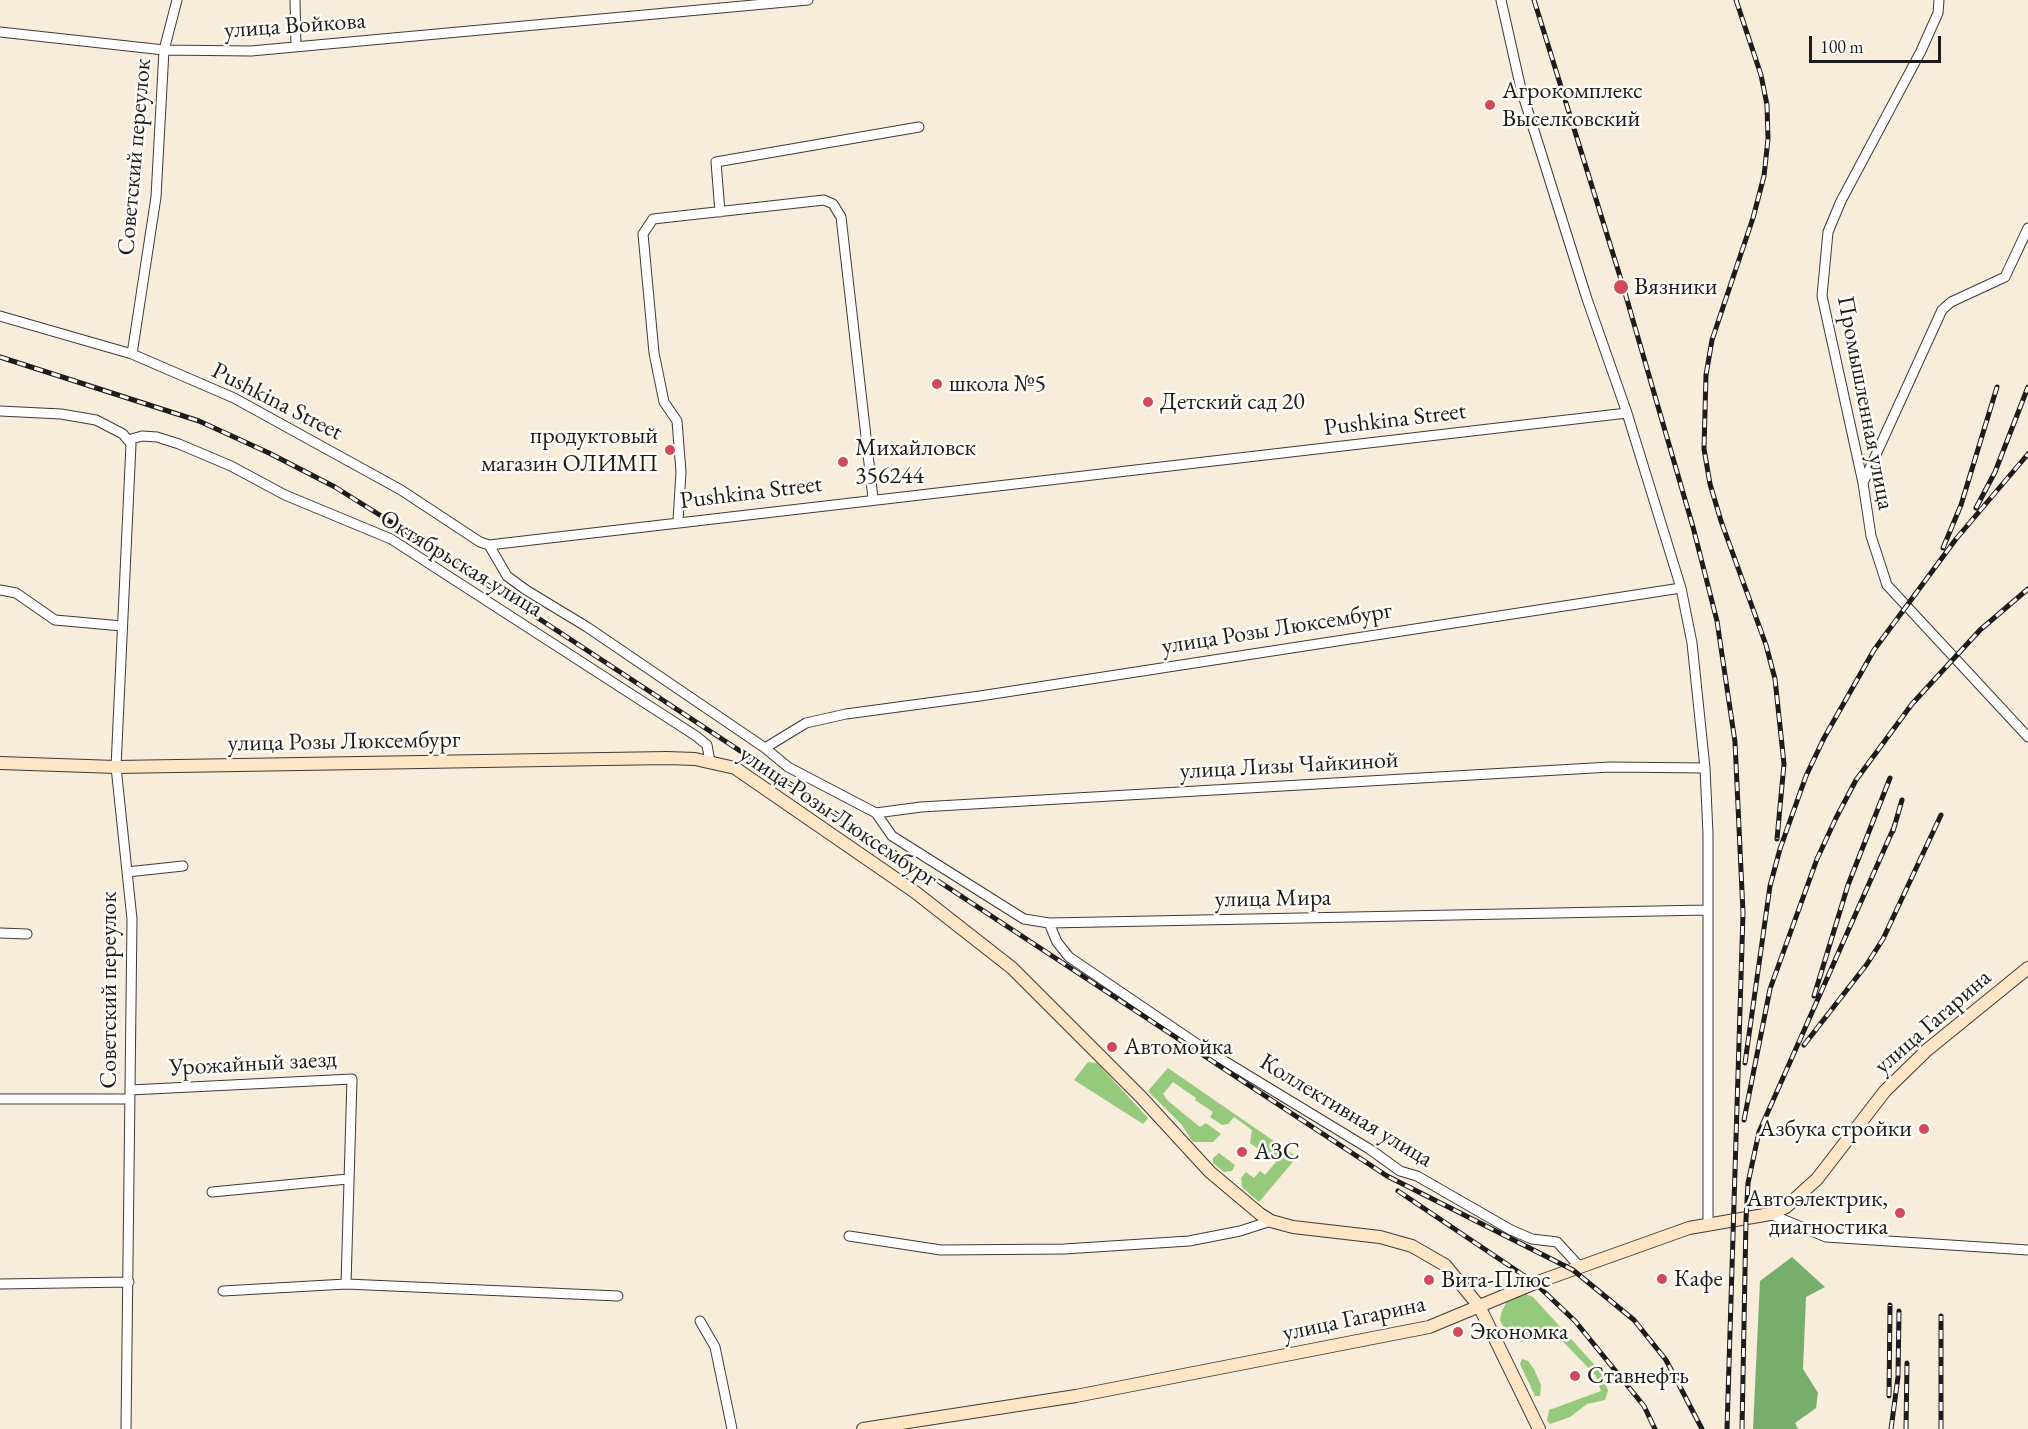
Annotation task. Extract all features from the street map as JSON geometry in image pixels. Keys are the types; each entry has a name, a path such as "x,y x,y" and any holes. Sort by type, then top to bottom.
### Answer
{"main road":[{"name":"улица Розы Люксембург","path":"0,764 116,767 667,758 710,762 735,768 915,892 1012,968 1141,1097 1210,1172 1271,1221 1293,1227 1380,1237 1412,1246 1445,1265 1479,1306 1539,1429"},
{"name":"улица Гагарина","path":"862,1429 1006,1408 1429,1327 1580,1267 1708,1223 1770,1214 1786,1207 1816,1179 1885,1091 1927,1050 2028,968"}],"street":[{"name":"Советский переулок","path":"132,354 156,197 164,50 177,0"},
{"path":"295,0 296,47"},
{"name":"улица Войкова","path":"0,32 164,50 251,51 808,0"},
{"path":"1501,0 1521,89 1589,304 1627,413 1681,588 1692,643 1705,768 1708,834 1708,1223"},
{"name":"Промышленная улица","path":"1939,0 1938,13 1921,51 1841,201 1826,240 1822,296 1863,483 1871,536 1887,585 2028,737"},
{"path":"720,212 716,162 919,127"},
{"path":"678,521 681,472 677,421 664,402 654,353 643,234 653,219 824,200 833,204 841,218 873,498"},
{"path":"1863,483 1942,310 1951,302 2004,277 2028,228"},
{"name":"Pushkina Street","path":"0,316 132,354 234,398 400,490 480,542 489,545 873,498 1627,413"},
{"path":"0,411 62,414 96,420 111,426 130,442"},
{"name":"Октябрьская улица","path":"130,442 142,436 157,437 179,444 231,466 285,495 392,539 696,736 707,745 710,762"},
{"name":"Советский переулок","path":"126,1429 132,920 116,767 130,442"},
{"name":"улица Розы Люксембург","path":"489,545 507,576 520,586 587,627 765,748 806,723 846,714 992,694 1681,588"},
{"path":"0,590 16,593 54,620 122,626"},
{"path":"765,748 788,767 876,813"},
{"name":"улица Лизы Чайкиной","path":"876,813 933,806 1610,767 1705,768"},
{"name":"улица Мира","path":"876,813 892,836 1024,919 1049,923 1707,910"},
{"path":"127,872 183,866"},
{"name":"Коллективная улица","path":"1049,923 1057,942 1069,957 1203,1048 1361,1144 1400,1171 1418,1176 1511,1230 1532,1239 1557,1242 1580,1267"},
{"path":"0,933 27,934"},
{"name":"Урожайный заезд","path":"130,1094 352,1078 346,1284"},
{"path":"0,1099 130,1094"},
{"path":"212,1192 348,1179"},
{"path":"1770,1214 1826,1237 2028,1250"},
{"path":"849,1236 941,1250 1064,1249 1189,1240 1240,1231 1271,1221"},
{"path":"0,1284 129,1282"},
{"path":"223,1291 346,1284 618,1296"},
{"path":"700,1321 715,1347 732,1429"}],"green space":[{"path":"1088,1062 1097,1063 1148,1118 1143,1124 1074,1080"},
{"path":"1168,1068 1297,1157 1259,1202 1242,1187 1241,1178 1246,1172 1254,1178 1260,1171 1265,1175 1276,1162 1250,1143 1252,1130 1234,1117 1228,1124 1222,1125 1210,1117 1213,1112 1173,1082 1163,1094 1167,1100 1200,1127 1206,1123 1221,1134 1213,1142 1193,1142 1181,1124 1148,1091"},
{"path":"1219,1153 1235,1165 1232,1171 1224,1172 1213,1163 1213,1158"},
{"path":"1792,1257 1825,1287 1806,1297 1803,1369 1818,1393 1816,1408 1795,1423 1798,1429 1753,1429 1760,1281"},
{"path":"1523,1293 1533,1297 1603,1374 1608,1391 1605,1400 1587,1404 1570,1417 1550,1424 1547,1421 1549,1410 1601,1391 1596,1376 1551,1329 1522,1342 1508,1336 1500,1320 1501,1313 1507,1301"},
{"path":"1522,1359 1528,1361 1534,1369 1541,1385 1540,1396 1535,1396 1520,1364"}],"railway":[{"path":"1534,0 1623,286 1693,527 1717,621 1735,742 1743,913 1727,1429"},
{"path":"1736,0 1761,75 1767,105 1768,139 1764,176 1753,218 1712,340 1706,375 1704,449 1710,484 1721,521 1766,645 1775,679 1784,764 1777,839"},
{"path":"0,357 199,421 335,487 407,532 1387,1176 1573,1270 1634,1320 1666,1360 1702,1429"},
{"path":"1943,548 1961,505 1997,387"},
{"path":"1976,508 1995,472 2028,387"},
{"path":"1745,1063 1770,886 1780,849 1806,776 1824,738 1874,650 1956,539 2028,454"},
{"path":"1744,1120 1770,989 1817,859 1856,780 1912,704 1980,630 2028,589"},
{"path":"1814,996 1848,885 1890,778"},
{"path":"1893,831 1902,800"},
{"path":"1804,1045 1867,964 1883,939 1941,815"},
{"path":"1742,1429 1748,1183 1759,1132 1895,825"},
{"path":"1398,1191 1535,1283 1575,1321 1644,1406 1655,1429"},
{"path":"1889,1396 1890,1305"},
{"path":"1891,1429 1898,1377 1899,1311"},
{"path":"1941,1316 1941,1429"},
{"path":"1906,1429 1907,1363"}],"place":[{"name":"Агрокомплекс Выселковский","path":"1490,105"},
{"name":"Вязники","path":"1621,287"},
{"name":"школа №5","path":"937,384"},
{"name":"Детский сад 20","path":"1148,402"},
{"name":"продуктовый магазин ОЛИМП","path":"670,450"},
{"name":"Михайловск 356244","path":"843,462"},
{"name":"Автомойка","path":"1112,1047"},
{"name":"Азбука стройки","path":"1924,1129"},
{"name":"АЗС","path":"1242,1152"},
{"name":"Автоэлектрик, диагностика","path":"1900,1213"},
{"name":"Кафе","path":"1662,1279"},
{"name":"Вита-Плюс","path":"1429,1280"},
{"name":"Экономка","path":"1458,1332"},
{"name":"Ставнефть","path":"1575,1376"}]}
